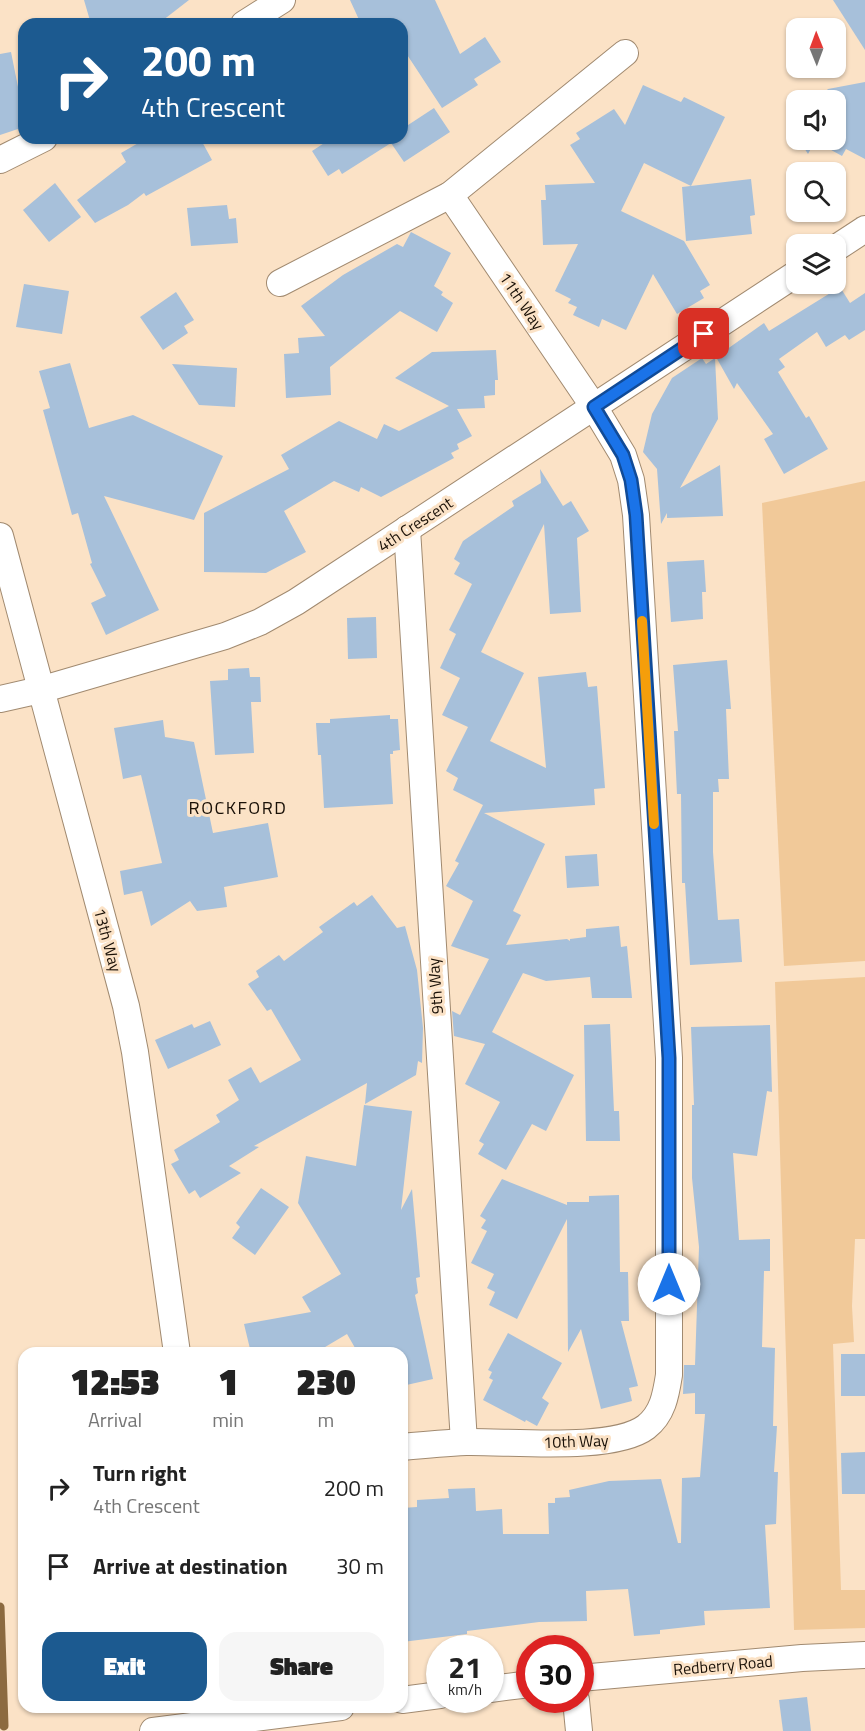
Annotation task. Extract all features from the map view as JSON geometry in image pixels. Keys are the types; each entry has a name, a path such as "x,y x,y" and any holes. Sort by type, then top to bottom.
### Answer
{"street":[{"path":"254,18 282,0"},
{"path":"280,283 450,195 625,53"},
{"path":"0,160 32,144"},
{"name":"11th Way","path":"450,195 594,407"},
{"path":"846,241 865,229"},
{"name":"4th Crescent","path":"0,699 40,690 225,636 260,622 296,602 786,281"},
{"name":"10th Way","path":"408,1447 464,1442 603,1442 627,1437 646,1428 660,1413 666,1395 669,1375 669,1058 636,515 631,480 623,455 594,407"},
{"name":"9th Way","path":"407,529 464,1442"},
{"name":"13th Way","path":"0,536 126,1006 135,1052 176,1347"},
{"name":"Redberry Road","path":"594,1677 792,1658 865,1655"},
{"path":"408,1699 426,1697"},
{"path":"153,1731 224,1714 241,1713"},
{"path":"577,1713 579,1731"}],"shaded area":[{"path":"865,481 865,961 784,966 762,503"},
{"path":"865,977 865,1239 855,1239 852,1306 854,1342 833,1344 841,1590 865,1590 865,1628 794,1630 775,982"}],"building":[{"path":"84,0 189,0 166,18 89,18"},
{"path":"350,0 435,0 460,54 485,37 501,62 474,79 478,85 442,108 408,56 408,18 358,18"},
{"path":"833,0 865,0 865,50 846,18"},
{"path":"11,52 18,87 18,129 0,135 0,54"},
{"path":"865,82 865,159 846,149 846,90 828,89"},
{"path":"643,85 681,102 684,97 725,117 691,186 644,163 621,211 684,241 710,285 700,291 704,298 677,314 653,274 626,330 602,319 599,327 573,315 577,307 568,303 571,299 555,291 578,244 543,245 541,200 546,200 545,185 595,183 570,145 580,139 576,133 614,109 625,125"},
{"path":"434,108 450,132 404,162 392,144 408,144 408,125"},
{"path":"137,144 203,144 212,160 146,196 144,193 128,205 95,223 77,200 126,162 121,153"},
{"path":"323,144 389,144 342,174 339,169 328,176 312,151"},
{"path":"831,150 845,150 842,156"},
{"path":"751,179 755,215 750,216 752,234 686,241 682,187"},
{"path":"55,183 81,217 49,242 23,210"},
{"path":"227,205 229,219 236,218 238,243 191,246 187,208"},
{"path":"411,232 451,253 434,286 443,292 441,295 453,303 437,332 400,311 330,367 331,395 286,398 284,354 299,353 298,338 325,336 301,306 343,275 397,244 403,247"},
{"path":"24,284 69,291 62,334 16,327"},
{"path":"176,292 194,320 184,326 188,333 163,350 140,317"},
{"path":"865,293 865,330 849,340 845,335 826,347 817,332 779,359 785,367 778,372 806,418 809,416 828,449 784,474 764,439 773,434 737,383 734,389 716,357 764,323 769,331 829,294 844,294 850,303"},
{"path":"496,350 498,380 495,380 495,395 484,396 485,408 457,409 472,436 457,444 459,449 451,453 454,458 381,497 361,487 359,492 334,481 284,511 306,552 266,573 204,572 204,513 289,469 281,455 339,421 377,439 384,424 399,431 449,406 395,378 432,352"},
{"path":"702,358 706,364 715,358 718,419 680,488 720,465 723,516 667,518 667,513 661,524 657,469 643,452 652,414 672,378"},
{"path":"70,363 89,428 133,415 223,456 194,520 104,496 159,610 106,635 91,603 106,596 90,564 92,563 78,513 72,515 43,410 50,408 39,371"},
{"path":"172,364 237,368 235,407 199,405"},
{"path":"540,469 563,506 571,501 589,531 577,538 581,612 550,614 544,524 481,652 524,673 490,741 546,768 538,677 586,672 588,687 597,686 605,788 594,789 595,805 484,813 545,844 513,911 521,915 506,945 567,939 570,941 570,939 586,937 586,929 619,926 621,947 627,946 632,998 592,998 590,977 546,981 523,973 492,1032 574,1075 546,1131 532,1124 506,1170 478,1154 484,1144 479,1141 500,1102 465,1084 485,1044 454,1036 452,1011 460,1015 489,959 451,946 473,901 446,886 459,863 455,861 483,805 453,790 458,778 446,771 468,727 442,715 460,678 440,668 456,634 449,630 472,584 454,574 460,563 454,559 463,541 514,506 512,501 541,483"},
{"path":"704,560 706,592 702,592 703,619 671,622 667,562"},
{"path":"376,617 377,658 348,659 347,618"},
{"path":"727,660 731,709 726,709 729,779 718,779 719,792 713,792 713,852 718,920 739,919 742,962 690,965 685,883 682,883 681,794 677,794 674,731 678,731 673,665"},
{"path":"249,668 250,677 260,677 261,702 251,702 254,753 215,755 210,681 228,680 228,669"},
{"path":"390,715 390,719 398,719 400,750 390,754 393,804 324,808 321,755 318,755 316,723 330,723 330,719"},
{"path":"163,720 165,737 194,742 213,833 268,823 278,877 224,887 227,907 197,911 190,901 151,926 142,891 124,895 120,871 162,863 141,775 123,779 114,728"},
{"path":"597,854 599,886 567,888 565,856"},
{"path":"372,895 397,928 405,926 417,970 423,1028 422,1063 418,1061 416,1075 365,1104 367,1083 254,1146 259,1147 229,1166 241,1173 200,1198 195,1190 189,1194 171,1164 179,1160 174,1150 220,1122 216,1115 239,1100 228,1080 251,1067 260,1083 301,1060 271,1009 267,1011 248,984 259,977 256,971 279,955 284,961 323,932 319,927 354,902 357,906"},
{"path":"210,1021 221,1045 168,1069 155,1040 192,1024 194,1028"},
{"path":"610,1024 614,1111 619,1111 620,1141 586,1141 584,1025"},
{"path":"770,1025 772,1092 767,1091 757,1156 733,1153 739,1240 770,1239 770,1271 764,1271 762,1347 775,1348 773,1426 777,1426 774,1472 778,1472 776,1524 765,1525 770,1608 704,1611 705,1625 660,1630 660,1634 634,1636 628,1589 586,1591 587,1621 539,1622 467,1631 467,1634 459,1635 426,1635 426,1639 408,1641 408,1508 417,1507 417,1500 449,1498 448,1489 475,1488 476,1511 502,1509 503,1534 549,1534 548,1503 555,1503 555,1498 570,1497 569,1490 609,1481 661,1479 678,1543 681,1543 682,1478 700,1477 705,1414 695,1414 695,1393 683,1394 684,1365 695,1365 699,1247 692,1178 692,1105 694,1105 691,1027"},
{"path":"364,1105 412,1111 401,1210 412,1189 420,1277 416,1278 418,1293 415,1295 433,1379 408,1385 408,1347 355,1347 347,1334 325,1347 250,1347 244,1324 311,1312 302,1297 341,1274 298,1203 306,1156 356,1166"},
{"path":"502,1179 567,1205 567,1202 589,1202 589,1196 619,1195 620,1272 628,1272 629,1321 621,1321 638,1386 629,1388 632,1401 601,1409 581,1329 568,1352 567,1219 517,1319 489,1305 495,1292 487,1288 494,1274 471,1263 487,1231 481,1228 486,1220 480,1216"},
{"path":"261,1188 289,1207 255,1255 232,1238 240,1227 236,1223"},
{"path":"508,1333 562,1363 542,1398 549,1403 537,1426 483,1400 493,1380 489,1378 492,1372 488,1370"},
{"path":"841,1354 865,1354 865,1396 841,1396"},
{"path":"865,1452 865,1494 842,1494 841,1453"},
{"path":"807,1697 811,1731 783,1731 779,1700"}],"waterway":[{"path":"0,1607 4,1726"}],"slow traffic":[{"path":"642,621 654,824"}],"district":[{"name":"ROCKFORD","path":"238,808"}],"route":[{"path":"669,1284 669,1058 636,515 631,480 623,455 594,407 704,334"}]}
